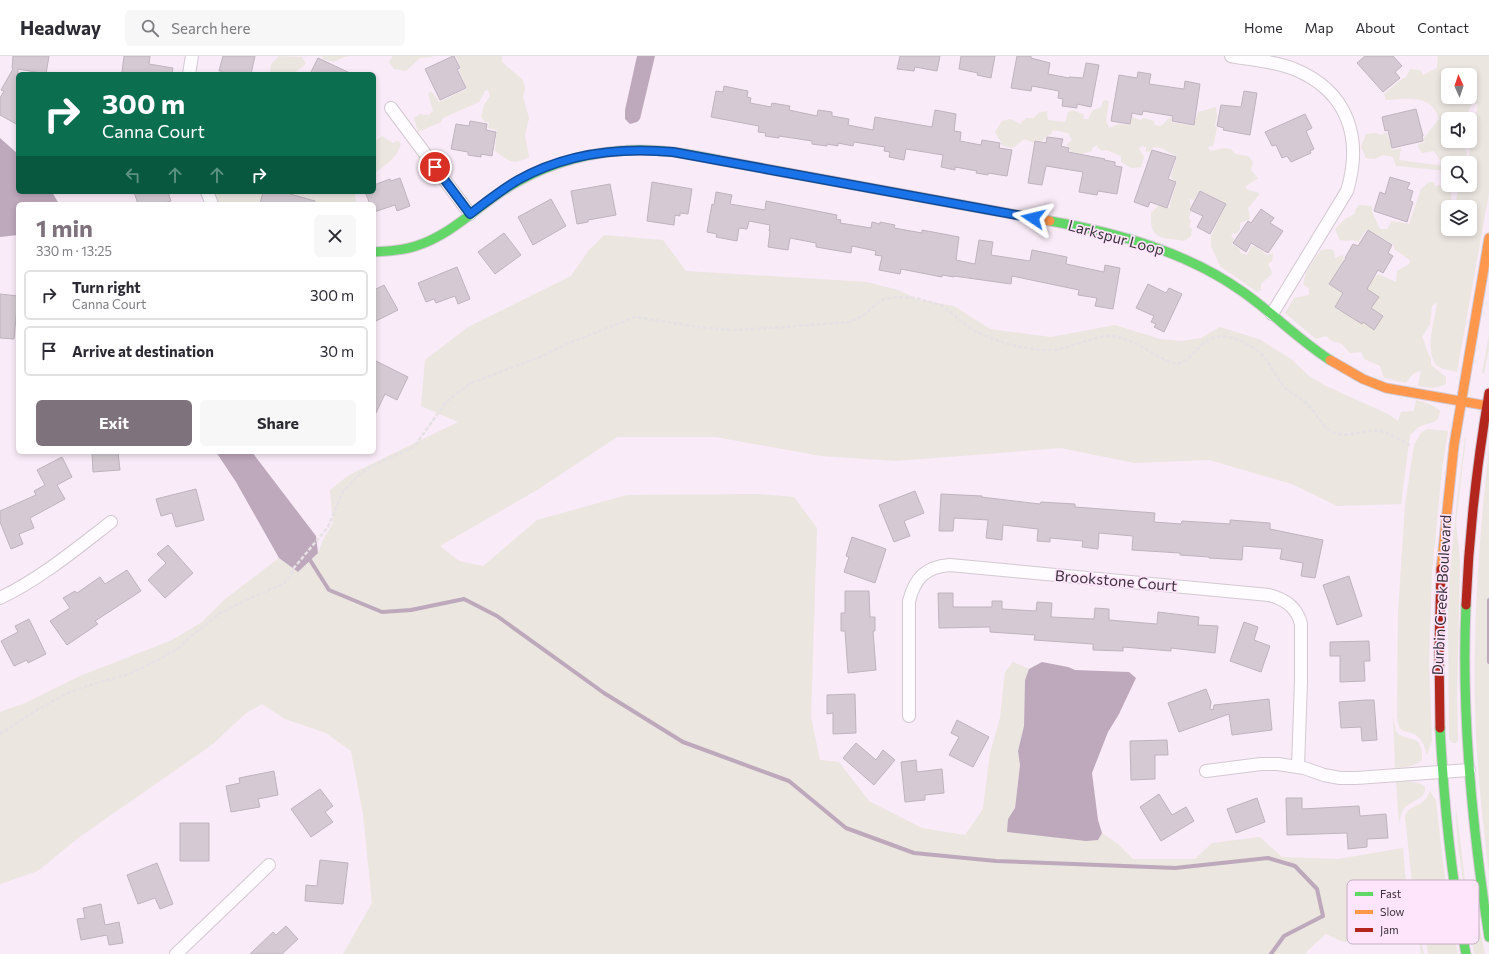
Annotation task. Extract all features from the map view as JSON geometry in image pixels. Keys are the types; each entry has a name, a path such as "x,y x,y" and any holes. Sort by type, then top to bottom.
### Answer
{"street":[{"path":"189,72 192,56"},
{"path":"1231,56 1283,65 1313,79 1330,93 1337,102 1345,115 1354,145 1352,176 1347,191 1272,314"},
{"path":"391,108 470,214"},
{"name":"Larkspur Loop","path":"376,252 393,251 427,243 518,181 544,168 569,159 604,152 634,150 673,152 1063,223 1116,235 1151,245 1187,259 1236,286 1323,356 1353,374 1374,384 1398,391 1488,405"},
{"name":"Durbin Creek Boulevard","path":"1454,880 1442,772 1438,676 1439,601 1446,515 1461,401 1489,238"},
{"name":"Durbin Creek Boulevard","path":"1489,392 1475,490 1467,572 1465,680 1469,770 1479,872 1489,937"},
{"path":"0,598 16,591 58,562 111,522"},
{"name":"Brookstone Court","path":"909,716 909,601 912,589 918,579 927,571 938,566 950,565 1269,595 1280,598 1290,604 1300,618 1301,681 1298,766"},
{"path":"1206,771 1261,764 1278,764 1298,766 1324,775 1340,778 1356,778 1469,770"},
{"path":"176,954 269,865"},
{"name":"Durbin Creek Boulevard","path":"1464,944 1466,954"}],"path":[{"path":"0,734 32,713 64,695 83,687 129,674 172,652 179,648 190,637 219,614 283,584 290,577 293,569 328,527 343,491 360,474 374,465 414,447 446,402 469,384 542,356 567,344 635,317 706,328 732,330 757,329 849,322 863,316 881,300 895,297 916,298 934,302 943,306 972,330 1011,345 1038,350 1056,350 1097,338 1112,336 1125,339 1170,362 1177,364 1186,360 1210,339 1216,337 1232,337 1245,342 1264,356 1286,389 1295,394 1308,405 1330,430 1338,434 1352,435 1366,431 1382,431 1410,445"}],"shaded area":[{"path":"279,56 302,57 306,64 296,72 270,72 271,64"},
{"path":"322,56 350,56 334,62 323,59"},
{"path":"393,56 432,57 420,58 406,71 394,69 389,62"},
{"path":"456,56 502,56 502,62 523,80 525,89 523,97 529,118 525,135 529,157 514,162 507,160 495,151 497,130 488,128 489,123 485,122 481,117 484,105 490,96 488,90 485,91 479,102 443,118 441,122 418,132 414,118 420,114 429,115 433,111 428,94 431,91 439,102 467,89 459,70 461,69"},
{"path":"637,56 655,56 640,119 637,122 630,124 625,119 625,110"},
{"path":"1438,56 1489,56 1489,193 1457,372 1439,367 1431,354 1431,336 1437,302 1432,306 1430,324 1422,337 1431,358 1431,365 1446,377 1446,384 1439,387 1429,388 1418,386 1421,370 1413,374 1406,383 1384,378 1380,366 1364,359 1361,352 1350,353 1342,344 1332,341 1326,336 1316,339 1285,313 1294,298 1309,295 1309,288 1303,284 1307,270 1321,250 1331,249 1334,251 1335,258 1343,255 1344,260 1375,278 1378,274 1396,282 1397,271 1409,264 1410,260 1394,249 1394,245 1367,229 1358,242 1353,240 1340,240 1335,229 1345,219 1354,214 1358,205 1372,206 1372,212 1380,229 1387,229 1392,221 1409,224 1421,189 1429,182 1434,182 1435,186 1441,185 1441,192 1451,192 1451,200 1441,200 1441,236 1477,236 1477,200 1456,200 1458,192 1477,192 1477,156 1469,156 1470,148 1477,148 1477,68 1441,68 1441,104 1472,104 1468,112 1441,112 1441,148 1465,148 1467,154 1465,156 1441,156 1441,162 1434,151 1422,153 1417,145 1425,142 1423,139 1439,119 1436,111 1431,105 1417,99 1386,100 1384,94 1406,77 1410,69 1420,70 1423,75 1437,68"},
{"path":"1104,100 1109,101 1106,120 1109,128 1119,124 1130,125 1132,117 1140,120 1144,118 1154,121 1155,125 1161,126 1171,116 1171,122 1194,126 1198,112 1216,107 1217,116 1215,126 1217,128 1213,146 1207,147 1211,151 1225,148 1231,149 1235,154 1248,156 1253,162 1251,170 1258,178 1246,186 1246,189 1259,193 1248,208 1250,219 1240,223 1240,230 1236,234 1233,233 1231,235 1234,239 1232,244 1239,248 1241,253 1247,255 1251,246 1257,247 1267,255 1273,253 1272,261 1268,264 1272,274 1261,284 1261,290 1257,292 1220,266 1211,246 1211,236 1226,204 1200,190 1194,200 1189,199 1191,206 1189,210 1191,213 1189,218 1191,221 1189,226 1192,229 1191,236 1184,241 1162,238 1155,233 1151,223 1151,213 1158,206 1169,208 1177,182 1172,179 1171,176 1177,157 1162,148 1153,147 1151,151 1146,152 1146,147 1141,146 1139,149 1144,157 1141,167 1131,168 1121,162 1121,156 1106,150 1102,151 1097,145 1092,148 1092,151 1074,156 1069,147 1066,145 1072,140 1068,133 1053,130 1051,134 1042,141 1035,140 1034,143 1024,139 1013,148 1003,146 995,132 1002,121 1011,119 1020,124 1026,118 1034,118 1038,113 1047,111 1048,120 1065,122 1068,112 1073,110 1084,115 1083,119 1088,119 1093,110 1100,108"},
{"path":"1387,132 1392,150 1401,148 1399,160 1441,166 1441,170 1396,166 1393,157 1383,155 1375,159 1366,158 1361,147 1366,134 1376,133 1381,135"},
{"path":"382,136 393,143 397,141 401,143 394,157 376,172 376,140"},
{"path":"0,138 16,152 16,194 53,194 58,202 16,202 16,235 0,237"},
{"path":"212,194 355,194 356,202 218,202"},
{"path":"604,235 663,240 686,271 867,282 898,290 919,300 954,306 990,329 1051,337 1115,325 1160,339 1181,341 1201,338 1220,327 1259,339 1291,359 1309,376 1326,386 1388,414 1398,421 1401,412 1414,411 1416,400 1435,407 1440,411 1437,419 1419,427 1410,435 1401,504 1337,506 1292,484 1209,460 1134,463 1061,448 896,461 821,456 716,437 617,437 537,490 440,546 459,561 483,566 537,520 627,495 760,494 794,497 817,528 811,717 820,760 839,762 869,801 922,828 965,835 983,809 990,753 1000,718 1005,672 1013,662 1029,669 1025,680 1024,726 1018,751 1020,765 1015,808 1008,819 1007,832 1098,840 1102,833 1118,844 1133,859 1195,859 1212,843 1260,837 1282,857 1338,859 1403,848 1406,880 1347,880 1347,941 1343,942 1326,934 1307,951 1306,954 343,954 372,903 363,814 351,751 326,733 285,719 262,704 246,713 213,744 78,838 38,871 0,884 0,712 25,703 80,676 172,640 202,622 224,600 279,558 298,572 318,553 322,542 333,523 330,490 349,475 458,422 421,406 425,360 468,327 571,276 589,250"},
{"path":"1489,335 1489,348 1484,374 1482,372"},
{"path":"1427,429 1448,431 1442,469 1432,573 1429,662 1432,741 1427,755 1423,744 1416,735 1400,729 1397,716 1398,613 1405,505 1414,445 1421,433"},
{"path":"1465,437 1456,523 1460,560 1457,699 1458,740 1456,743 1453,743 1449,739 1449,581"},
{"path":"1489,446 1489,872 1482,816 1476,731 1475,674 1478,571"},
{"path":"217,454 254,454 316,536 318,553 298,572 279,558 236,482"},
{"path":"1042,662 1068,667 1075,670 1129,672 1136,678 1119,714 1108,732 1092,773 1098,820 1102,833 1098,840 1086,841 1007,832 1008,819 1015,808 1016,800 1020,765 1018,751 1024,726 1025,680 1029,669"},
{"path":"1393,717 1396,731 1399,735 1418,742 1422,751 1422,760 1416,764 1395,768"},
{"path":"1408,781 1421,784 1425,787 1425,791 1423,795 1404,809 1401,814 1399,824 1396,782"},
{"path":"1430,791 1436,801 1446,880 1412,880 1405,816 1409,810 1423,802"},
{"path":"1455,800 1465,880 1463,880 1458,847"},
{"path":"1479,924 1485,954 1474,954 1473,944 1479,944"},
{"path":"1420,944 1422,944 1424,954 1421,954"},
{"path":"1427,944 1456,944 1458,954 1428,954"}],"building":[{"path":"13,56 49,56 46,72 35,72 18,69 18,72 16,72 16,124 0,115 0,98 4,91 1,90 13,69"},
{"path":"124,56 150,56 149,64 173,68 172,72 122,72"},
{"path":"223,56 255,56 251,72 219,71"},
{"path":"453,56 460,68 457,69 466,88 440,100 425,69"},
{"path":"900,56 940,56 937,71 915,67 914,71 897,69"},
{"path":"961,56 995,56 991,78 977,75 978,73 959,69"},
{"path":"1017,56 1031,56 1031,58 1050,63 1048,74 1069,78 1083,78 1086,63 1099,65 1091,107 1077,104 1077,108 1062,106 1063,99 1058,98 1059,91 1032,86 1031,91 1011,88"},
{"path":"1365,56 1393,56 1402,66 1395,72 1400,78 1383,92 1357,63"},
{"path":"318,58 348,72 311,72"},
{"path":"1138,72 1151,74 1149,84 1184,89 1185,81 1200,84 1194,125 1172,121 1173,116 1143,111 1142,115 1132,113 1130,124 1111,121 1119,75 1137,78"},
{"path":"724,86 748,91 747,97 751,98 750,103 771,107 772,103 790,106 789,110 817,116 818,110 832,112 832,116 849,119 848,125 873,130 875,117 932,127 935,110 956,114 954,131 961,132 960,141 981,145 982,140 1000,143 999,148 1012,150 1007,176 976,173 977,171 955,167 955,170 941,167 943,155 906,149 904,160 889,157 890,152 884,151 885,147 854,142 853,146 838,143 838,146 827,144 827,146 812,144 812,141 779,136 779,138 765,136 766,133 758,132 759,126 711,117 716,91 723,92"},
{"path":"1244,91 1257,93 1250,135 1223,130 1224,128 1217,126 1221,105 1241,107"},
{"path":"1416,109 1423,141 1392,148 1388,130 1385,131 1382,117"},
{"path":"1305,114 1312,128 1306,131 1314,149 1310,151 1311,153 1291,162 1287,156 1282,158 1276,145 1272,146 1265,132"},
{"path":"470,121 487,124 486,130 496,132 492,156 481,154 481,157 468,155 468,152 451,149 456,124 469,126"},
{"path":"1047,137 1063,139 1061,146 1069,148 1068,152 1105,159 1104,160 1115,162 1115,166 1122,167 1117,194 1098,191 1097,195 1079,192 1083,172 1046,166 1042,185 1028,183 1035,141 1046,143"},
{"path":"1152,150 1176,157 1168,179 1176,182 1167,208 1150,202 1148,207 1134,202"},
{"path":"1390,177 1410,183 1407,189 1413,191 1410,201 1413,202 1407,222 1374,211 1380,192 1385,194"},
{"path":"400,178 410,206 397,211 395,205 376,211 376,202 369,202 366,194 376,194 376,184 390,179 391,181"},
{"path":"652,182 692,189 688,214 680,213 680,216 675,215 674,225 647,221"},
{"path":"610,184 616,215 588,220 588,222 577,224 571,191"},
{"path":"1200,191 1226,204 1210,234 1197,227 1203,216 1190,210"},
{"path":"716,192 732,195 730,204 765,210 766,201 837,215 836,219 841,220 840,223 871,228 872,222 880,224 880,222 895,225 894,228 922,233 922,230 959,237 956,260 975,264 979,240 993,242 991,255 1030,261 1032,250 1067,257 1066,264 1104,272 1105,265 1120,268 1113,309 1095,306 1097,298 1078,295 1079,290 1012,276 1011,284 954,276 942,275 942,277 901,269 900,274 879,270 882,256 875,255 876,251 852,246 851,253 816,247 816,243 790,238 788,250 768,247 770,225 749,221 747,229 739,228 737,241 716,237 717,234 707,232 712,204 714,205"},
{"path":"135,194 169,194 171,201 168,202 137,202"},
{"path":"262,194 290,194 315,201 315,202 260,202"},
{"path":"551,199 566,226 533,245 518,217"},
{"path":"1261,209 1274,218 1270,223 1283,231 1268,253 1251,243 1246,252 1233,243 1248,221 1251,223"},
{"path":"1368,230 1392,245 1388,253 1393,256 1383,273 1378,270 1367,289 1379,297 1371,308 1383,316 1374,330 1363,322 1362,324 1335,307 1343,293 1329,284 1346,258 1353,244 1358,246"},
{"path":"504,233 521,255 495,274 478,252"},
{"path":"457,267 470,299 458,304 455,296 436,303 434,299 426,302 418,283"},
{"path":"1148,284 1166,293 1169,288 1182,294 1164,332 1154,327 1156,324 1151,322 1154,316 1136,308"},
{"path":"384,285 398,310 376,321 376,289"},
{"path":"0,294 16,296 14,339 0,338"},
{"path":"376,361 408,377 397,400 385,394 376,413"},
{"path":"92,454 118,454 120,470 93,472"},
{"path":"62,457 72,477 57,485 65,499 30,518 34,528 19,534 23,544 11,549 0,522 0,511 36,495 34,491 45,485 37,470"},
{"path":"196,489 204,520 176,527 172,513 161,516 156,499"},
{"path":"915,491 924,513 904,521 910,536 894,542 879,505"},
{"path":"941,494 982,496 981,497 1040,504 1041,502 1075,504 1075,507 1155,513 1154,522 1181,524 1182,521 1230,524 1230,520 1270,523 1270,529 1323,540 1315,578 1301,576 1303,563 1280,559 1282,549 1243,546 1242,560 1209,558 1180,555 1180,553 1132,550 1133,536 1099,533 1098,549 1082,547 1083,541 1050,538 1050,542 1037,541 1038,529 1003,525 1002,540 986,538 988,520 954,518 953,531 939,531"},
{"path":"852,537 886,549 875,583 844,572 849,557 846,556"},
{"path":"168,545 193,573 165,598 148,580 166,563 157,554"},
{"path":"127,570 141,591 95,621 98,624 67,645 50,621 70,608 63,598 75,591 77,593 100,577 105,584"},
{"path":"1349,576 1362,616 1337,625 1323,585"},
{"path":"845,591 869,591 870,617 875,617 875,631 873,631 876,670 848,673 845,631 841,631 841,613 845,613"},
{"path":"938,593 953,593 953,607 992,607 992,601 1002,601 1002,609 1036,611 1037,602 1052,603 1051,617 1094,619 1095,608 1109,609 1109,620 1157,624 1158,612 1199,617 1198,625 1218,626 1215,653 1171,648 1171,651 1123,647 1123,651 1093,650 1093,644 1034,640 1035,635 990,632 990,627 939,628"},
{"path":"29,619 46,654 28,663 27,660 14,666 1,641 18,632 15,626"},
{"path":"1244,622 1258,627 1254,640 1270,646 1261,672 1230,661"},
{"path":"1369,641 1370,661 1364,661 1365,681 1340,682 1340,656 1330,656 1330,642"},
{"path":"1206,689 1211,702 1210,709 1213,710 1214,705 1269,699 1272,730 1232,735 1229,714 1179,732 1168,703"},
{"path":"855,694 856,733 833,734 833,713 827,714 827,695"},
{"path":"1374,700 1377,740 1362,741 1361,727 1341,728 1339,702"},
{"path":"957,720 989,737 973,767 949,755 959,737 951,733"},
{"path":"1167,740 1168,755 1155,755 1155,779 1131,780 1130,741"},
{"path":"856,743 876,760 883,750 895,760 874,785 843,758"},
{"path":"916,760 917,772 942,769 944,793 925,795 925,800 905,802 901,762"},
{"path":"274,771 278,795 258,799 260,807 231,812 226,786 240,783 239,778"},
{"path":"320,789 333,806 325,812 333,822 311,837 291,809"},
{"path":"1159,794 1172,815 1186,807 1194,821 1161,841 1140,807"},
{"path":"1257,798 1265,822 1236,833 1227,809"},
{"path":"1286,798 1302,798 1302,809 1359,806 1360,816 1386,814 1388,838 1367,839 1367,847 1348,849 1347,833 1287,835"},
{"path":"180,823 209,823 209,861 180,861"},
{"path":"320,860 348,863 343,904 305,901 306,885 317,886"},
{"path":"157,863 173,904 160,909 155,898 138,904 127,875"},
{"path":"101,904 105,925 119,922 123,943 109,945 107,935 81,940 77,919 85,918 83,908"},
{"path":"286,926 298,939 282,954 250,954 273,932 276,935"}],"waterway":[{"path":"310,560 329,590 382,612 411,610 464,599 497,616 604,693 683,742 789,781 846,828 914,853 996,861 1175,868 1268,858 1295,866 1317,889 1323,916 1284,936 1271,954"},
{"path":"1489,600 1489,662"}],"traffic: fast":[{"path":"376,252 406,249 429,241 452,228 507,188 545,168 566,161 608,152 629,150 673,152 718,160"},
{"path":"1050,221 1126,238 1175,255 1199,266 1243,292 1330,360"},
{"path":"1466,605 1465,688 1469,771 1489,937"},
{"path":"1440,728 1449,841 1454,880"},
{"path":"1464,944 1466,954"}],"traffic: slow":[{"path":"718,160 1050,221"},
{"path":"1441,569 1454,445 1489,238"},
{"path":"1330,360 1363,379 1386,388 1489,406"}],"traffic: jam":[{"path":"1466,605 1474,499 1489,393"},
{"path":"1440,728 1439,650 1441,569"}],"route":[{"path":"435,167 470,214 518,181 544,168 569,159 604,152 650,150 673,152 1033,218"}]}
